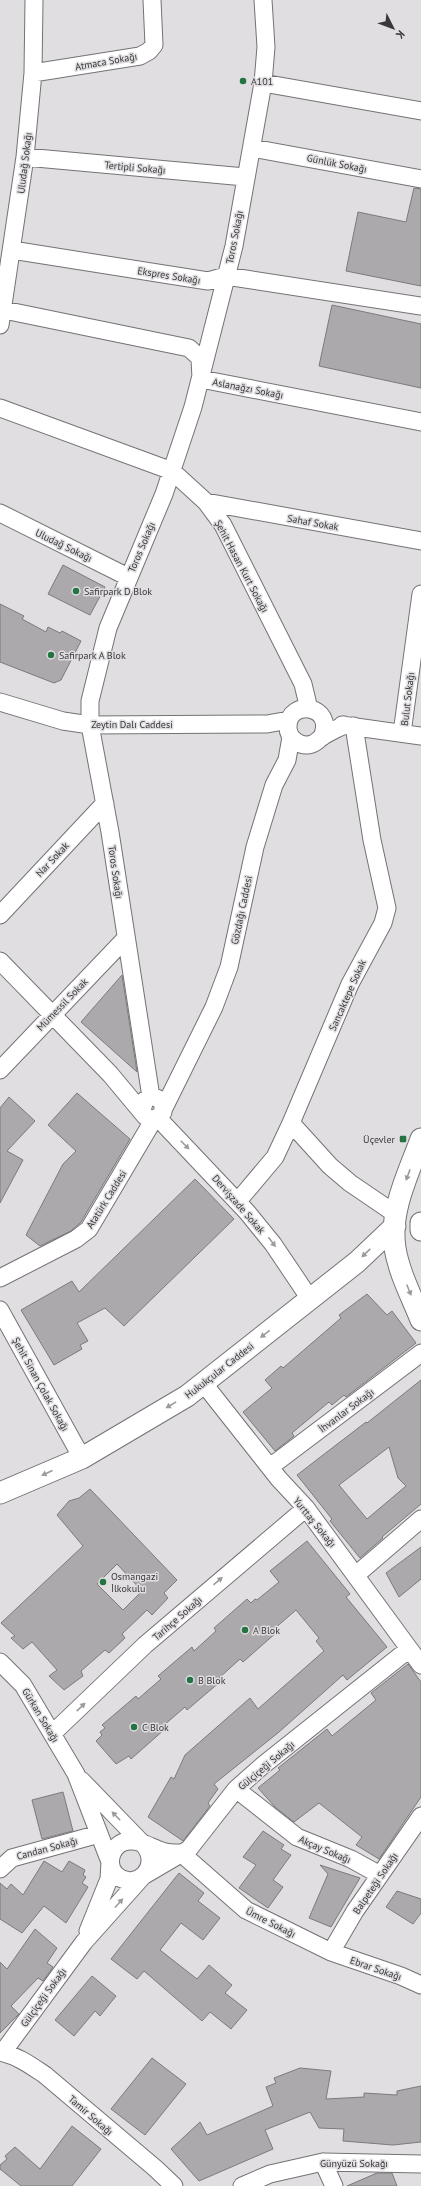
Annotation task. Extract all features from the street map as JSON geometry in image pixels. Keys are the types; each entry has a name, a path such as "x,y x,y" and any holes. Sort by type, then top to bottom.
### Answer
{"main road":[{"path":"421,1139 400,1198 396,1221 395,1246 399,1265 421,1320"},
{"name":"Hukukçular Caddesi","path":"0,1493 82,1458 187,1396 357,1262 396,1221"},
{"path":"421,1223 421,1230"}],"street":[{"name":"Uludağ Sokağı","path":"2,317 25,157 33,73 34,0"},
{"name":"Atmaca Sokağı","path":"33,73 140,56 149,51 154,45 152,0"},
{"name":"Toros Sokağı","path":"152,1108 105,803 90,725 90,701 94,679 108,628 172,471 201,379 234,246 263,82 266,47 264,0"},
{"path":"263,82 421,111"},
{"name":"Günlük Sokağı","path":"252,148 421,179"},
{"name":"Tertipli Sokağı","path":"25,157 245,177"},
{"name":"Ekspres Sokağı","path":"12,250 208,280 226,276 421,306"},
{"name":"Aslanağzı Sokağı","path":"2,317 189,348 200,358 201,379 421,422"},
{"name":"Şehit Hasan Kurt Sokağı","path":"0,408 172,471 206,502 223,525 303,684 309,709"},
{"name":"Sahaf Sokak","path":"206,502 421,541"},
{"name":"Uludağ Sokağı","path":"0,513 128,577"},
{"name":"Bulut Sokağı","path":"402,732 421,594"},
{"name":"Zeytin Dalı Caddesi","path":"0,702 64,720 90,725 267,724 290,730"},
{"path":"306,745 300,744 290,730 297,711 309,709 314,710 323,719 349,725 421,736"},
{"path":"322,737 324,731 323,719"},
{"name":"Gözdağı Caddesi","path":"287,760 306,745 312,744 322,737 349,725"},
{"name":"Sancaktepe Sokak","path":"238,1201 275,1157 350,984 383,923 387,908 349,725"},
{"name":"Gözdağı Caddesi","path":"152,1108 189,1058 214,1007 229,967 255,847 274,785 287,760 290,730"},
{"name":"Nar Sokak","path":"0,915 105,803"},
{"name":"Mümessil Sokak","path":"0,1070 125,939"},
{"path":"0,961 52,1015"},
{"name":"Dervişzade Sokak","path":"52,1015 110,1074 152,1108 238,1201 273,1244 310,1299"},
{"name":"Atatürk Caddesi","path":"0,1278 76,1239 89,1229 139,1144 152,1108"},
{"path":"291,1123 330,1166 396,1221"},
{"name":"Şehit Sinan Çolak Sokağı","path":"0,1310 82,1458"},
{"name":"İhvanlar Sokağı","path":"270,1467 421,1353"},
{"name":"Yurttaş Sokağı","path":"204,1384 270,1467 306,1508 421,1665"},
{"name":"Tarihçe Sokağı","path":"53,1734 145,1645 306,1508"},
{"path":"356,1575 421,1519"},
{"name":"Gülçiçeği Sokağı","path":"2,2052 84,1942 143,1876 194,1844 236,1790 262,1766 409,1648"},
{"name":"Gürkan Sokağı","path":"0,1662 23,1685 76,1774 110,1862"},
{"name":"Gürkan Sokağı","path":"76,1774 143,1844"},
{"name":"Akçay Sokağı","path":"236,1790 297,1837 351,1860 380,1875"},
{"name":"Balpeteği Sokağı","path":"331,1952 380,1875 421,1816"},
{"name":"Candan Sokağı","path":"0,1869 12,1858 99,1834"},
{"path":"143,1844 150,1854 150,1866 143,1876 132,1880 120,1877 115,1873 110,1862 114,1849 124,1841 130,1840 143,1844 164,1852 180,1853"},
{"name":"Ümre Sokağı","path":"180,1853 246,1910 331,1952"},
{"name":"Gülçiçeği Sokağı","path":"84,1942 109,1879 110,1862"},
{"name":"Ebrar Sokağı","path":"331,1952 402,1976 421,1985"},
{"name":"Tamir Sokağı","path":"2,2052 27,2062 45,2075 155,2168 174,2186"},
{"path":"323,2162 334,2186"},
{"name":"Günyüzü Sokağı","path":"242,2186 270,2174 323,2162 421,2164"}],"building":[{"path":"414,188 421,189 421,286 346,271 358,212 406,222"},
{"path":"332,305 421,324 421,388 319,366"},
{"name":"Safirpark D Blok","path":"63,565 105,587 90,615 48,594"},
{"path":"0,604 24,616 22,619 46,632 48,627 60,633 62,631 81,641 61,680 54,683 0,662"},
{"path":"122,975 137,1072 81,1022"},
{"path":"77,1093 130,1139 81,1222 71,1231 40,1246 26,1235 63,1164 76,1151 48,1125"},
{"path":"9,1097 35,1121 7,1151 23,1160 0,1203 0,1108"},
{"path":"195,1179 234,1219 124,1326 105,1308 77,1323 88,1341 80,1345 82,1349 54,1365 21,1310 72,1281 79,1292"},
{"path":"367,1294 387,1315 392,1311 416,1343 346,1397 344,1395 332,1405 329,1402 292,1433 294,1436 275,1451 243,1412 272,1388 265,1380 281,1366 283,1368 341,1318 339,1315"},
{"path":"421,1380 421,1504 360,1558 330,1521 332,1519 297,1475 366,1422 367,1423","holes":["389,1447 398,1478 406,1486 367,1519 339,1485"]},
{"path":"90,1489 177,1580 164,1593 168,1598 152,1615 147,1610 122,1634 125,1638 109,1653 105,1650 81,1671 83,1676 64,1690 49,1676 57,1670 32,1642 23,1649 11,1638 15,1636 1,1623 83,1546 57,1515 69,1501 79,1498","holes":["117,1564 142,1591 123,1610 97,1584"]},
{"path":"307,1541 350,1594 346,1597 387,1647 347,1680 343,1675 279,1732 214,1784 218,1789 208,1803 210,1806 183,1841 148,1817 171,1777 174,1779 185,1755 250,1698 258,1709 324,1651 316,1641 319,1638 296,1610 274,1629 277,1632 243,1662 240,1659 219,1678 221,1681 187,1710 185,1707 163,1726 165,1729 131,1759 129,1756 116,1764 96,1741 102,1735 100,1732 105,1728 102,1725 136,1696 138,1699 161,1679 158,1676 192,1647 194,1651 216,1631 214,1628 247,1599 251,1603 255,1599 257,1600 279,1582 270,1571"},
{"path":"421,1547 421,1579 399,1597 386,1573"},
{"path":"408,1664 421,1682 421,1797 379,1859 356,1845 362,1837 319,1803 294,1822 275,1807 258,1788 280,1770 278,1768 327,1729 332,1736 376,1700 371,1693"},
{"path":"63,1792 73,1831 42,1839 32,1800"},
{"path":"263,1831 284,1845 281,1849 291,1855 273,1880 283,1887 268,1908 239,1888 256,1865 243,1857"},
{"path":"44,1861 62,1872 69,1861 85,1870 83,1875 86,1877 82,1883 88,1887 66,1923 44,1906 22,1933 0,1919 0,1883 7,1889 11,1884 23,1895"},
{"path":"320,1865 360,1878 331,1927 309,1918 328,1874"},
{"path":"179,1873 204,1893 198,1901 220,1918 203,1940 181,1923 160,1950 197,1979 209,1965 232,1985 225,1993 247,2010 231,2029 210,2012 202,2021 144,1971 137,1979 111,1959"},
{"path":"397,1891 421,1899 421,1913 413,1924 386,1907"},
{"path":"35,1929 57,1948 47,1963 53,1967 43,1981 38,1978 11,2006 19,2014 0,2033 0,1962 7,1969"},
{"path":"92,1976 116,1996 100,2016 95,2011 74,2036 55,2020"},
{"path":"152,2058 186,2084 145,2135 111,2109"},
{"path":"300,2068 331,2071 326,2099 364,2097 364,2093 397,2095 397,2091 421,2086 421,2142 393,2145 343,2141 344,2129 319,2128 310,2112 265,2130 273,2149 199,2181 171,2149 200,2122 207,2135 273,2106 266,2087 276,2083 274,2078"},
{"path":"72,2126 101,2149 72,2186 21,2186 0,2169 0,2165 7,2159 5,2156 15,2147 40,2169"},
{"path":"377,2173 392,2173 397,2186 347,2186"}],"place":[{"name":"A101","path":"243,81"},
{"name":"Safirpark D Blok","path":"76,591"},
{"name":"Safirpark A Blok","path":"51,655"},
{"name":"Üçevler","path":"403,1139"},
{"name":"Osmangazi İlkokulu","path":"103,1582"},
{"name":"A Blok","path":"245,1630"},
{"name":"B Blok","path":"190,1680"},
{"name":"C Blok","path":"134,1727"}]}
